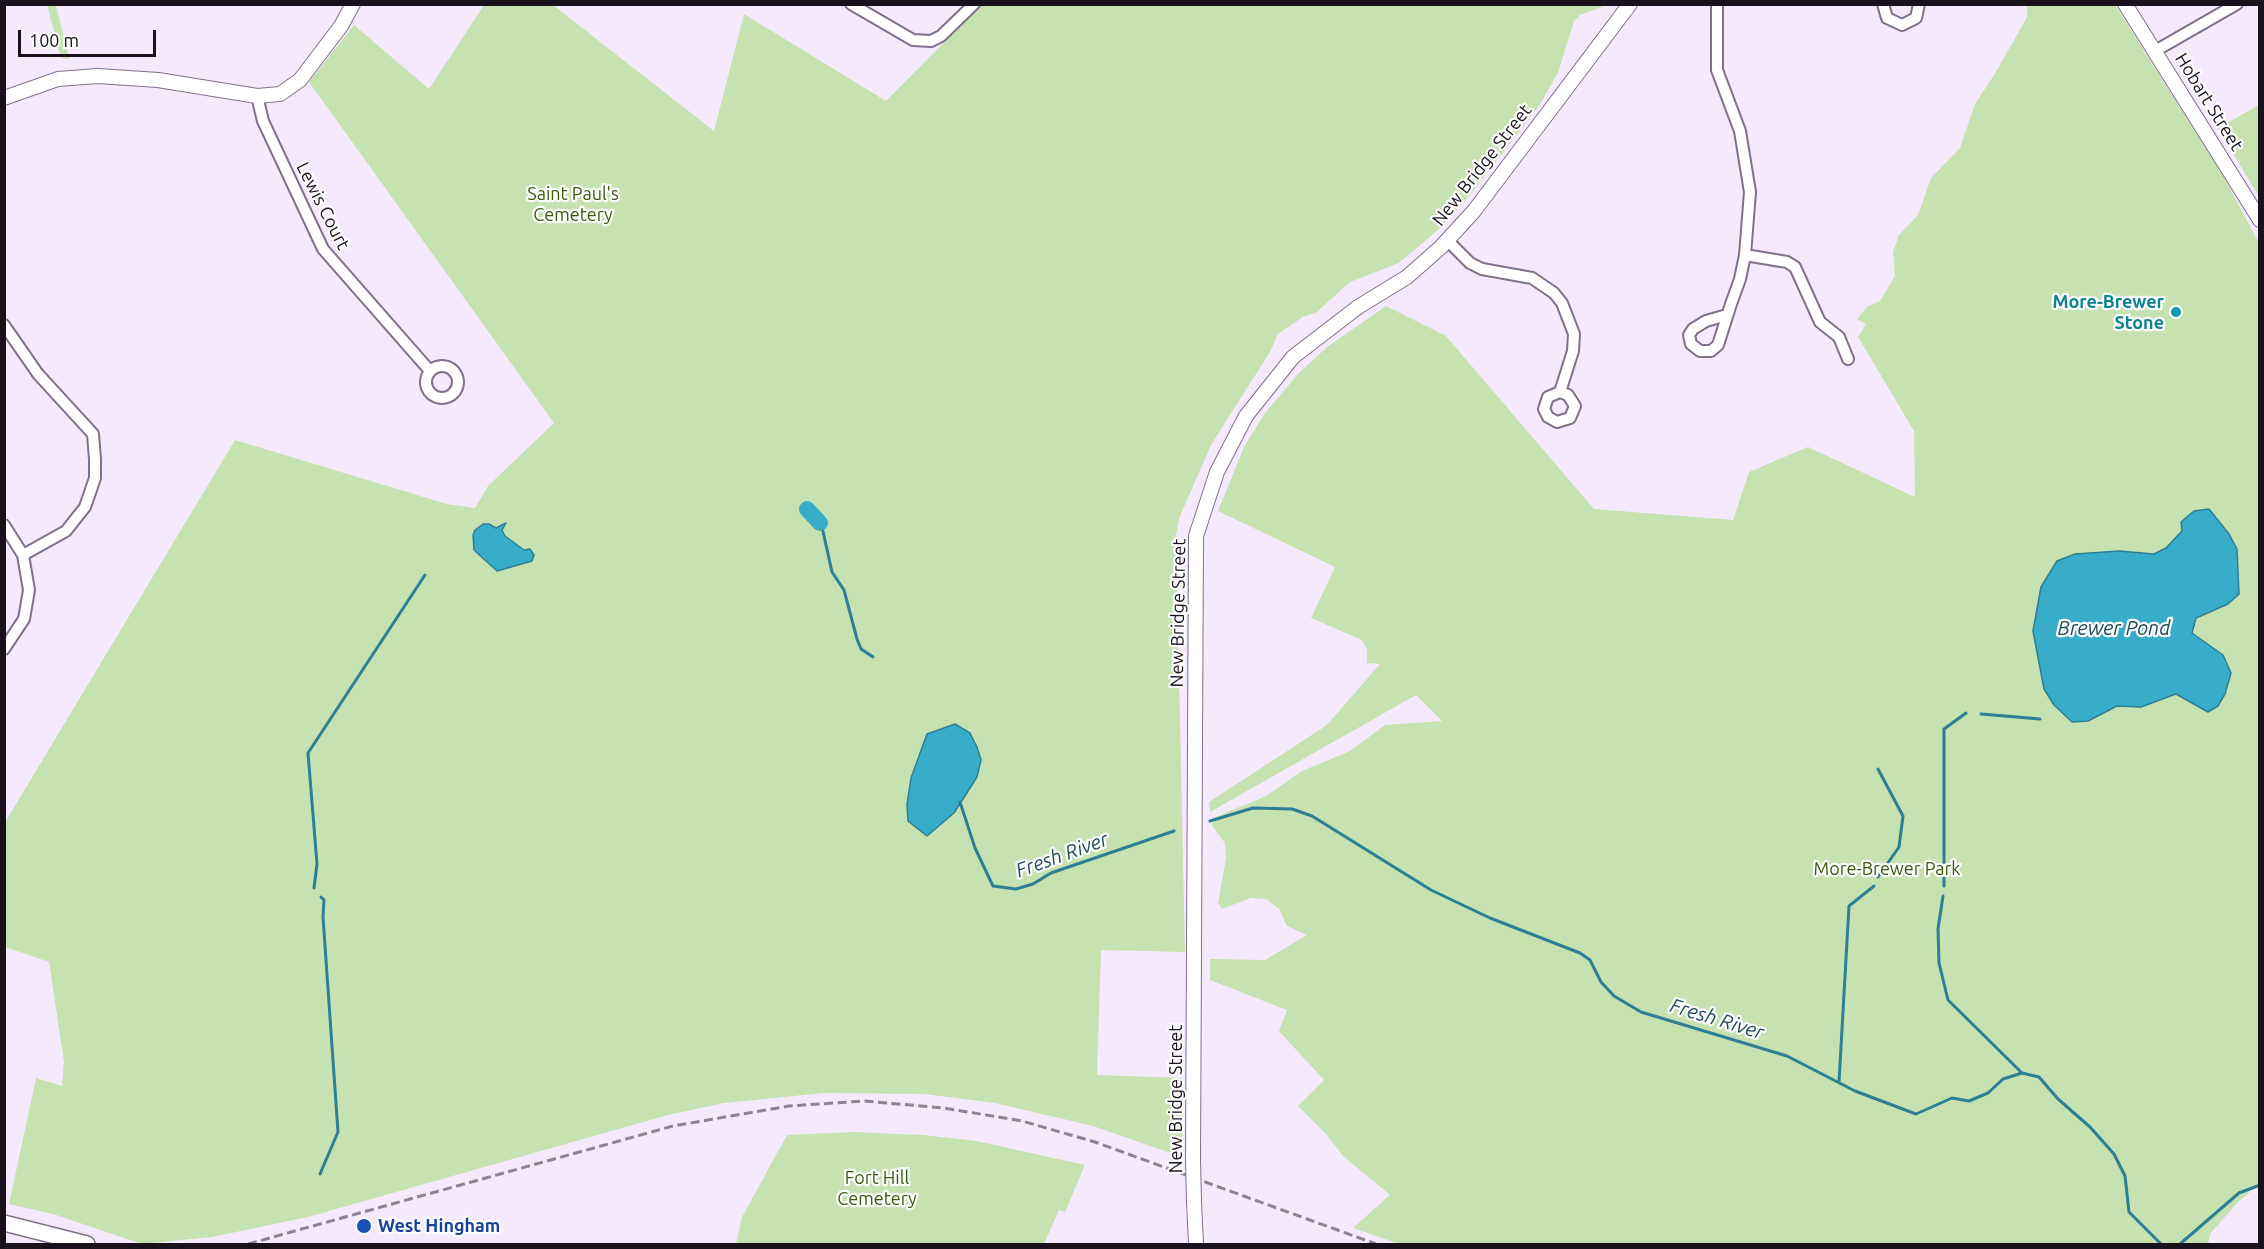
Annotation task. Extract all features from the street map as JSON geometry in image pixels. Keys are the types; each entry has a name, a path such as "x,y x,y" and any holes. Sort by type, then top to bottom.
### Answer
{"main road":[{"path":"4,1223 87,1245"}],"street":[{"path":"4,98 58,79 98,76 162,80 257,96 280,94 300,80 341,26 353,4"},
{"path":"851,4 913,40 931,41 941,36 974,4"},
{"name":"New Bridge Street","path":"1196,1245 1193,1160 1195,588 1196,536 1203,510 1224,455 1239,426 1293,357 1358,307 1407,277 1447,240 1512,163 1548,110 1630,4"},
{"path":"1717,4 1717,70 1740,131 1748,168 1750,192 1745,255 1727,315"},
{"path":"1883,4 1887,18 1902,25 1916,18 1919,4"},
{"name":"Hobart Street","path":"2126,4 2259,220"},
{"path":"2155,51 2237,4"},
{"name":"Lewis Court","path":"257,96 267,130 323,249 430,371"},
{"path":"1447,240 1470,263 1482,269 1532,278 1554,293 1562,303 1574,334 1573,351 1560,392"},
{"path":"1745,255 1787,262 1795,267 1820,322 1839,337 1848,359"},
{"path":"4,325 38,374 93,434 95,478 85,507 66,531 23,555"},
{"path":"4,525 23,555 28,580 27,610 21,627 4,650"}],"green space":[{"path":"47,5 56,5 69,59 61,58"},
{"name":"Saint Paul's Cemetery","path":"484,5 553,5 714,131 744,14 886,101 981,5 1607,5 1580,15 1574,21 1558,73 1539,106 1471,194 1439,229 1399,263 1350,282 1317,312 1303,317 1278,334 1270,352 1211,445 1180,516 1176,534 1185,952 1101,950 1097,1075 1182,1078 1182,1157 1093,1126 995,1103 924,1094 824,1093 724,1103 668,1115 308,1217 212,1237 142,1244 56,1215 9,1204 36,1078 62,1086 64,1062 49,962 5,947 4,824 235,440 447,504 475,508 488,486 554,423 309,82 354,25 429,89"},
{"name":"More-Brewer Park","path":"2027,5 2115,5 2225,179 2259,243 2259,1184 2237,1203 2210,1234 2208,1244 1399,1244 1353,1228 1390,1195 1343,1156 1326,1134 1298,1106 1324,1080 1279,1031 1287,1010 1210,980 1210,959 1265,960 1307,935 1287,926 1279,909 1266,899 1251,898 1222,909 1218,903 1226,859 1225,843 1212,826 1213,818 1266,796 1302,771 1350,751 1385,725 1442,721 1416,695 1210,812 1209,802 1327,725 1380,664 1367,663 1367,649 1362,640 1311,618 1335,567 1218,511 1244,447 1265,413 1298,374 1327,347 1386,306 1446,336 1594,509 1733,520 1749,472 1808,447 1915,497 1914,431 1858,337 1866,324 1857,319 1867,307 1880,301 1895,276 1893,252 1899,235 1918,215 1931,178 1960,148 1975,104 2027,17"},
{"path":"2259,105 2259,197 2218,128"},
{"name":"Fort Hill Cemetery","path":"854,1132 923,1135 977,1141 1085,1165 1065,1212 1059,1210 1044,1244 736,1244 742,1217 787,1135"}],"water":[{"name":"Brewer Pond","path":"2209,509 2229,534 2237,549 2239,594 2228,604 2196,618 2192,633 2223,655 2231,673 2225,694 2218,706 2208,712 2176,694 2141,707 2117,706 2088,721 2072,722 2054,705 2044,689 2033,631 2041,587 2057,561 2075,554 2119,551 2154,554 2166,548 2182,531 2181,522 2194,511"},
{"path":"506,523 502,530 505,536 524,550 530,549 534,555 532,561 497,571 474,550 473,535 475,530 483,524 496,528"},
{"path":"955,724 970,733 977,747 981,760 977,777 954,813 927,836 908,821 907,804 911,778 927,734"}],"waterway":[{"path":"807,509 820,523"},
{"path":"822,527 832,572 844,590 857,639 861,649 873,657"},
{"path":"314,888 317,864 308,753 425,575"},
{"path":"1944,886 1944,729 1966,713"},
{"path":"1981,714 2040,719"},
{"path":"1878,769 1903,816 1899,847 1878,877"},
{"name":"Fresh River","path":"960,802 975,848 993,886 1016,889 1033,884 1051,873 1174,831"},
{"name":"Fresh River","path":"1210,821 1253,808 1292,809 1312,816 1431,890 1490,918 1580,953 1590,960 1601,982 1614,996 1641,1012 1787,1056 1855,1091 1916,1114 1952,1098 1969,1101 1988,1093 2003,1079 2022,1073 2039,1077 2114,1154 2125,1176 2129,1212 2161,1244"},
{"path":"1839,1082 1849,906 1874,886"},
{"path":"1943,896 1938,929 1939,963 1948,1000 2021,1072"},
{"path":"320,1174 338,1132 323,917 324,900 321,897"},
{"path":"2180,1244 2239,1193 2260,1185"}],"railway":[{"path":"248,1244 673,1126 789,1106 864,1101 944,1108 1022,1121 1095,1142 1376,1244"}],"place":[{"name":"More-Brewer Stone","path":"2176,312"},
{"name":"West Hingham","path":"364,1226"}]}
